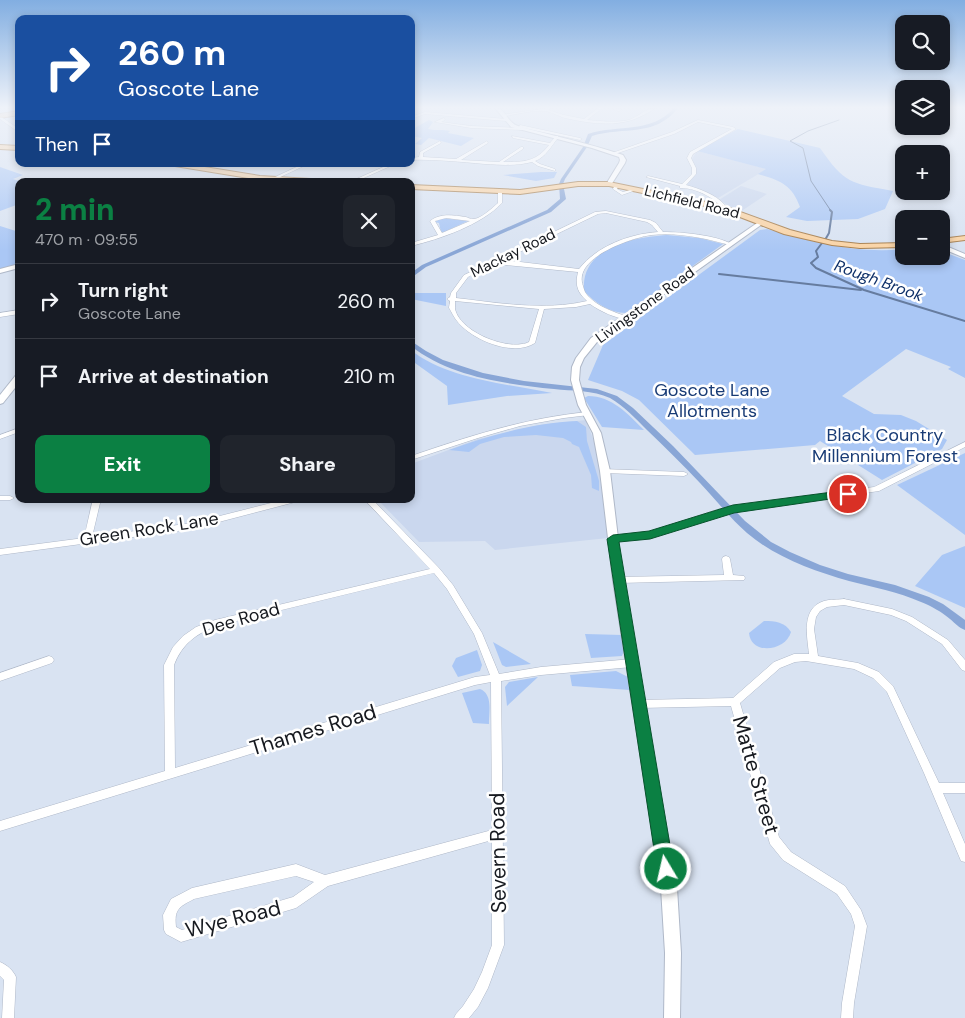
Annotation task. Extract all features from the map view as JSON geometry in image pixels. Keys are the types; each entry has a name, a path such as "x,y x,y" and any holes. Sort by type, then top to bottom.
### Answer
{"main road":[{"path":"192,167 257,178"},
{"name":"Lichfield Road","path":"415,187 500,192 613,184 721,207 787,232 832,243 860,246 895,245"},
{"path":"950,240 965,238"}],"street":[{"path":"456,160 464,156"},
{"path":"501,162 511,156"},
{"path":"524,156 533,160 539,166 554,170"},
{"path":"415,159 501,162 533,160 541,156"},
{"path":"613,184 623,160 617,156"},
{"path":"682,186 694,174 694,168 689,158 690,156"},
{"path":"274,178 299,167"},
{"path":"361,178 385,167"},
{"path":"648,177 682,186 713,198 722,204 721,207"},
{"path":"415,243 441,236 497,207 500,203 500,192"},
{"name":"Mackay Road","path":"450,299 457,284 466,276 496,260 600,212 648,221 654,224 662,234"},
{"path":"441,236 432,221 434,219 441,217 474,220"},
{"name":"Livingstone Road","path":"672,1018 675,964 674,928 618,580 605,471 597,433 578,396 575,380 576,367 586,348 608,330 762,222"},
{"path":"626,318 592,302 582,293 579,280 581,271 590,259 613,245 634,238 662,234 690,235 730,244"},
{"path":"950,250 965,256"},
{"path":"496,260 506,263 581,271"},
{"path":"0,271 15,267"},
{"path":"542,307 532,343 519,348 502,345 468,330 454,316 450,299 542,307 567,307 592,302"},
{"path":"0,315 15,313"},
{"path":"0,401 4,391 15,381"},
{"path":"415,457 480,435 528,422 587,414"},
{"path":"0,437 15,431"},
{"path":"613,539 650,535 722,511 743,507 876,489 965,444"},
{"path":"605,471 684,474"},
{"path":"0,498 10,498"},
{"path":"88,539 96,503"},
{"name":"Green Rock Lane","path":"0,552 192,526 281,503"},
{"path":"372,503 450,587 478,633 496,678"},
{"path":"726,559 729,578"},
{"name":"Dee Road","path":"170,774 169,665 173,653 183,640 198,630 215,623 436,570"},
{"path":"618,580 741,578"},
{"path":"814,658 810,629 812,617 817,609 825,604 844,602 892,612 909,619 945,642 965,667"},
{"path":"639,704 735,702 777,664 784,660 806,657 867,669 883,681 890,690 936,788 965,857"},
{"path":"0,677 49,660"},
{"name":"Thames Road","path":"0,826 475,681 541,671 632,663"},
{"name":"Severn Road","path":"460,1018 474,1001 483,984 498,945 496,678"},
{"name":"Matte Street","path":"735,702 774,840 787,856 841,890 856,910 861,926 847,1018"},
{"path":"936,788 965,788"},
{"name":"Wye Road","path":"325,881 296,870 192,894 175,903 169,915 170,930 181,936 296,902 325,881 498,833"},
{"path":"0,968 10,977 8,1018"}],"shaded area":[{"path":"694,156 715,156 767,169 718,198 686,185 696,174 692,159"},
{"path":"741,186 767,194 740,212 719,200"},
{"path":"586,420 596,447 608,538 495,550 485,541 419,542 381,503 415,503 415,463 478,439 539,425"}],"green space":[{"path":"714,156 826,156 836,169 850,180 867,186 893,191 885,209 858,219 807,221 786,217 800,207 797,199 784,184 758,174 766,169"},
{"path":"0,167 23,175 13,179 15,180 15,205 0,211"},
{"path":"557,172 554,178 536,181 503,175"},
{"path":"441,218 468,221 441,232 439,223 435,222"},
{"path":"0,226 15,231 15,265 0,269"},
{"path":"767,229 835,246 869,250 895,250 895,265 950,265 950,254 965,260 965,378 948,369 951,367 906,349 842,396 874,414 901,415 916,421 947,440 942,449 882,480 820,441 815,445 695,455 639,400 622,391 588,380 603,345 760,230"},
{"path":"667,235 699,238 723,244 628,313 616,312 604,307 584,291 585,276 591,264 600,254 625,242"},
{"path":"415,293 446,293 446,306 415,300"},
{"path":"415,353 425,360 459,374 552,393 507,396 448,405 447,386 415,363"},
{"path":"588,396 605,399 619,407 644,430 602,427 584,398"},
{"path":"577,421 586,427 587,441 599,481 599,491 592,488 591,475 579,447 563,438 536,435 504,437 480,444 469,452 449,450 480,439 512,431 545,424"},
{"path":"965,453 965,535 897,485"},
{"path":"965,546 965,608 915,586 942,555"},
{"path":"764,621 776,622 786,626 791,632 788,638 776,647 762,648 756,645 751,640 749,633"},
{"path":"585,634 622,635 624,651 622,656 591,658"},
{"path":"493,642 531,664 506,667 502,665"},
{"path":"477,650 482,665 480,671 458,677 452,666 456,658"},
{"path":"616,671 628,677 630,690 572,686 570,675"},
{"path":"538,677 507,706 505,687 509,682"},
{"path":"480,689 484,691 489,699 489,724 473,723 462,693"}],"waterway":[{"path":"415,273 424,266 549,211 563,199 561,184 579,156"},
{"name":"Rough Brook","path":"805,156 811,181 831,211"},
{"name":"Rough Brook","path":"825,240 829,233 831,211"},
{"name":"Rough Brook","path":"822,243 816,251 818,257 811,263 816,268 864,290 965,321"},
{"path":"719,274 861,290"},
{"path":"415,346 440,361 481,374 524,383 597,392 615,398 631,410 670,447 742,523 768,544 817,567 925,599 940,606 965,626"}],"route":[{"path":"666,869 618,580 613,539 640,538 718,512 743,507 848,494"}],"park label":[{"name":"Goscote Lane Allotments","path":"712,400"},
{"name":"Black Country Millennium Forest","path":"885,445"}]}
